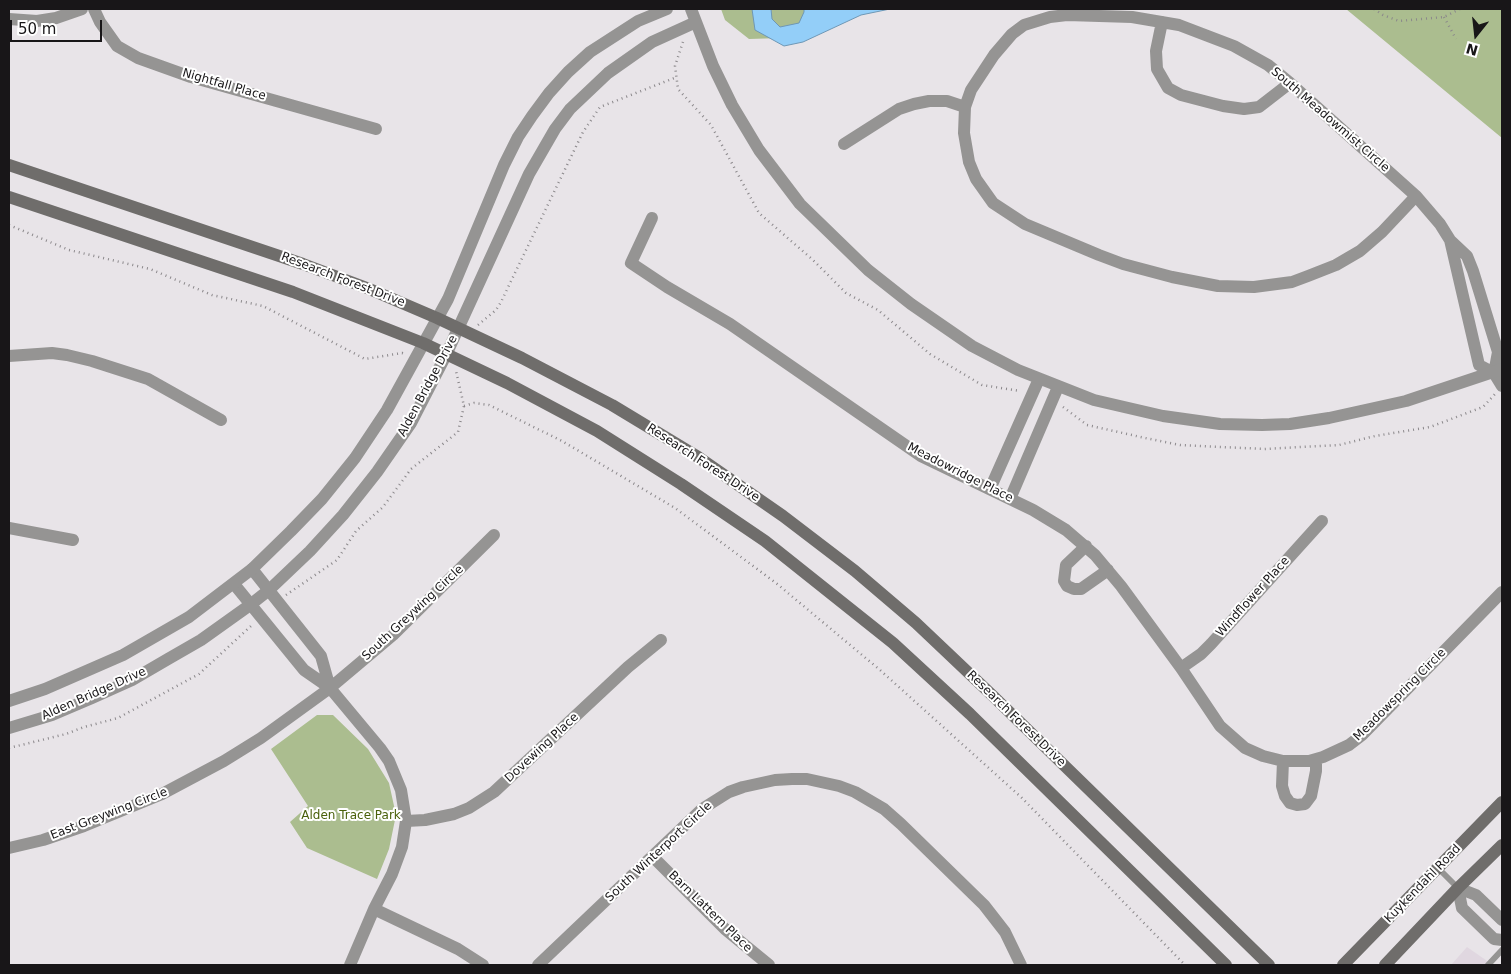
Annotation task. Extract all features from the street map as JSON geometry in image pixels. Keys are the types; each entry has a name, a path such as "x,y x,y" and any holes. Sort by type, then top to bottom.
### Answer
{"main road":[{"name":"Research Forest Drive","path":"9,165 304,264 437,318 522,358 612,405 682,448 783,516 855,571 947,652 1269,965"},
{"path":"9,197 293,292 423,343 443,360 507,383 598,431 765,541 893,643 963,708 1226,965"},
{"name":"Kuykendahl Road","path":"1343,965 1502,802"},
{"path":"1385,965 1502,845"}],"street":[{"path":"9,19 37,21 56,18 82,9"},
{"name":"Nightfall Place","path":"94,9 100,22 117,46 138,58 191,76 376,129"},
{"name":"Alden Bridge Drive","path":"9,701 46,689 123,655 189,617 252,569 316,505 355,458 387,410 448,298 504,165 518,137 549,93 590,52 638,21 667,9"},
{"path":"691,9 732,105 759,150 800,204 868,270 911,304 972,346 1018,370 1094,400 1164,416 1220,424 1280,424 1348,414 1406,401 1498,371 1502,386"},
{"name":"South Meadowmist Circle","path":"965,107 971,90 994,55 1012,34 1024,25 1067,12 1132,17 1179,25 1234,46 1268,65 1290,83 1416,196 1440,224 1450,240 1467,256 1498,352 1498,371 1479,365 1450,240"},
{"name":"Alden Bridge Drive","path":"9,728 52,714 132,680 201,640 269,590 310,551 343,515 377,472 411,422 443,360 529,174 555,129 570,109 608,73 652,42 696,22"},
{"path":"1162,22 1156,51 1157,69 1168,88 1181,95 1223,106 1259,108 1290,83"},
{"path":"844,144 880,120 906,106 929,101 947,101 965,107 964,133 969,162 976,179 993,203 1025,224 1123,264 1172,277 1218,286 1254,287 1292,282 1336,265 1360,251 1382,232 1416,196"},
{"name":"Meadowridge Place","path":"652,218 631,263 667,287 730,324 921,456 1033,510 1066,530 1086,546 1108,570 1181,668 1209,712 1231,737 1245,748 1263,756 1281,760"},
{"path":"9,356 38,353 67,355 134,374 164,388 221,420"},
{"path":"990,489 1039,379"},
{"path":"1010,499 1058,387"},
{"name":"Windflower Place","path":"1181,668 1201,654 1211,644 1322,521"},
{"path":"9,528 73,540"},
{"name":"South Greywing Circle","path":"330,688 393,635 494,535"},
{"path":"1086,546 1066,565 1064,581 1067,586 1081,589 1108,570"},
{"path":"252,569 321,656 330,688"},
{"path":"234,584 304,670 330,688 389,761 401,790 406,820 402,847 392,874 350,965"},
{"name":"Meadowspring Circle","path":"1281,760 1316,759 1350,745 1502,592"},
{"name":"Dovewing Place","path":"406,820 425,820 454,814 469,808 494,792 628,667 661,640"},
{"name":"East Greywing Circle","path":"9,848 43,840 84,826 162,794 224,762 295,715 330,688"},
{"path":"1281,760 1282,786 1285,796 1290,803 1297,805 1305,804 1311,796 1316,771 1316,759"},
{"name":"South Winterport Circle","path":"538,965 702,809 729,792 743,787 775,780 792,779 807,779 840,786 884,809 984,905 1005,932 1021,965"},
{"name":"Barn Lattern Place","path":"653,857 724,929 768,965"},
{"path":"1458,888 1476,895 1502,920"},
{"path":"1458,888 1462,908 1494,940 1502,940"},
{"path":"374,910 458,949 483,965"}],"lane":[{"path":"1462,290 1478,287"},
{"path":"1438,868 1458,888"},
{"path":"1488,965 1502,950"}],"path":[{"path":"1374,9 1383,15 1399,20 1444,17 1460,9"},
{"path":"1444,17 1456,39"},
{"path":"679,30 684,42 675,66 678,88 711,125 759,213 813,260 846,293 878,310 930,354 982,385 1032,395"},
{"path":"9,225 69,250 150,269 212,295 263,306 365,358 402,353 416,357"},
{"path":"443,360 457,379"},
{"path":"1052,402 1060,404 1087,425 1145,438 1180,445 1264,449 1339,445 1375,436 1430,427 1483,407 1495,394 1502,392"},
{"path":"464,406 474,404 489,405 562,441 675,508 776,583 880,670 1022,798 1185,965"}],"shaded area":[{"path":"1467,947 1493,965 1451,965"}],"green space":[{"path":"721,9 816,9 782,38 749,39 725,20"},
{"path":"1346,9 1502,9 1502,138"},
{"name":"Alden Trace Park","path":"317,715 333,715 368,749 389,783 396,815 389,849 377,879 307,848 290,822 308,806 271,749"}],"water":[{"path":"752,9 771,9 772,19 780,27 799,23 804,9 890,9 861,15 803,42 784,46 755,30"}]}
